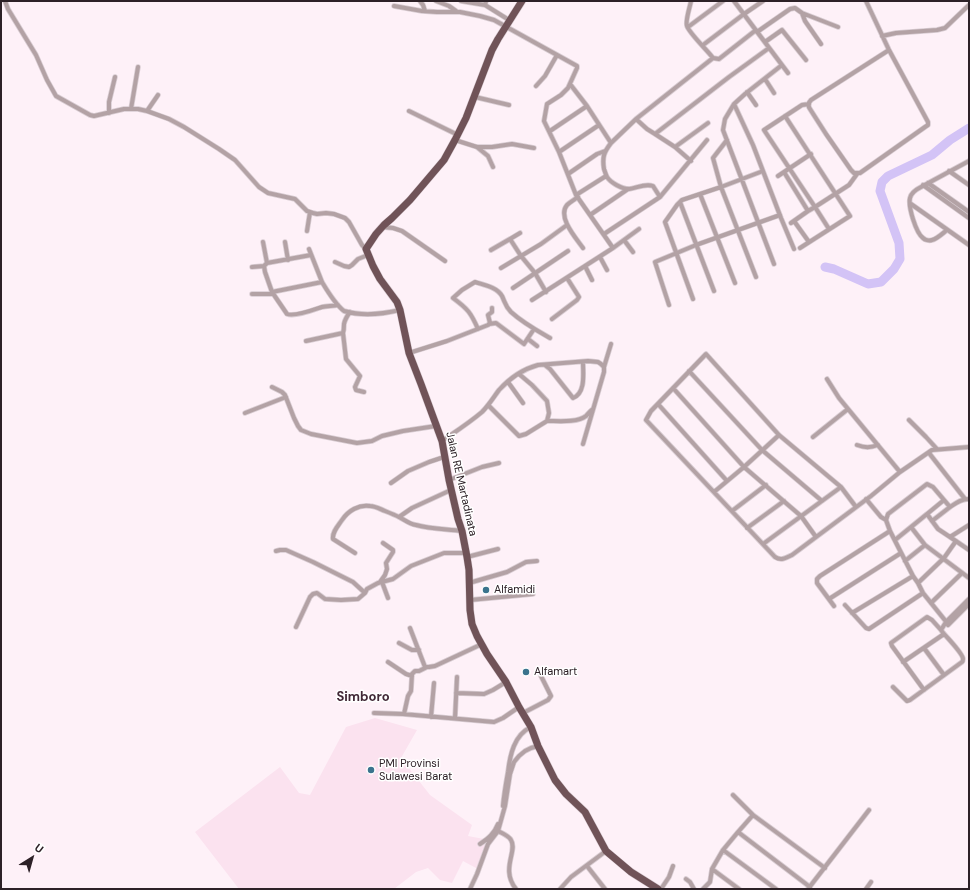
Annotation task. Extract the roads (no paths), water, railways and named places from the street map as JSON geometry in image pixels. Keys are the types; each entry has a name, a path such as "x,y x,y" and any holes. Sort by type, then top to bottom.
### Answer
{"highway":[{"path":"367,252 376,234 410,200 440,166 448,154 475,97 492,50 522,1"},
{"name":"Jalan RE Martadinata","path":"367,252 380,279 397,302 409,353 442,441 451,490 462,531 469,583 470,610 472,624 477,636 506,682 531,727 538,746 555,780 566,794 584,812 606,851 626,869 658,889"}],"street":[{"path":"5,1 8,9 36,55 56,96 94,116 109,113 115,110 131,109 147,111 169,119 235,160 268,194 297,201 310,212 317,214 334,214 345,218 367,252 349,267 335,262"},
{"path":"420,1 425,11"},
{"path":"436,1 449,6 456,11"},
{"path":"461,1 485,3 508,23 576,66 577,68 570,84 565,91 548,104 544,121 550,131 577,196 613,248"},
{"path":"691,1 687,24 688,27 714,58"},
{"path":"688,27 722,1"},
{"path":"734,1 788,73"},
{"path":"703,45 763,1"},
{"path":"809,242 793,222 849,185 857,174 928,125 928,122 882,36 866,1"},
{"path":"882,36 896,33 938,30 945,28 969,5"},
{"path":"394,6 425,11 456,11 508,23"},
{"path":"660,197 653,186 650,185 628,189 622,188 606,176 603,158 605,151 611,143 636,119 714,58 719,59 757,31 793,8 838,27"},
{"path":"802,13 805,21 821,44"},
{"path":"765,42 782,30 806,60"},
{"path":"655,134 728,77 770,48"},
{"path":"829,229 764,130 802,105 809,104 811,100 889,50"},
{"path":"536,86 545,76 557,55"},
{"path":"774,264 743,179 723,130 726,119 734,104 782,65"},
{"path":"131,109 138,67"},
{"path":"109,113 109,102 115,77"},
{"path":"765,79 774,93"},
{"path":"570,84 587,106 611,143"},
{"path":"747,92 756,105"},
{"path":"147,111 158,95"},
{"path":"475,97 509,105"},
{"path":"734,104 753,145 794,249"},
{"path":"809,104 810,109 842,158 851,170 857,174"},
{"path":"550,131 587,106"},
{"path":"409,111 477,147 488,156 493,167"},
{"path":"785,116 850,216 800,248"},
{"path":"636,119 647,129 691,160"},
{"path":"674,148 708,123"},
{"path":"559,152 599,125"},
{"path":"604,234 660,197 707,140"},
{"path":"727,140 713,158 721,187 756,277"},
{"path":"477,147 492,147 512,144 534,148"},
{"path":"568,174 597,154 605,151"},
{"path":"778,176 811,154"},
{"path":"947,230 931,241 923,238 918,232 911,213 910,197 923,185 969,161"},
{"path":"693,300 665,222 682,200 763,171"},
{"path":"949,171 969,185"},
{"path":"784,172 808,211"},
{"path":"583,248 567,225 564,216 565,208 577,196 606,176"},
{"path":"928,182 969,212"},
{"path":"923,185 969,218"},
{"path":"590,215 628,189"},
{"path":"700,194 735,284"},
{"path":"680,202 714,291"},
{"path":"911,204 969,245"},
{"path":"307,231 310,212"},
{"path":"669,305 655,262 696,245 780,215"},
{"path":"502,268 541,244 567,225"},
{"path":"383,226 402,231 445,261"},
{"path":"532,300 600,257 639,229"},
{"path":"491,250 520,233"},
{"path":"510,239 546,292"},
{"path":"624,240 633,252"},
{"path":"264,242 266,265 264,272 273,293 288,315 338,305"},
{"path":"285,242 288,260"},
{"path":"309,249 322,282 344,311 369,314 400,310"},
{"path":"513,288 568,251"},
{"path":"252,267 311,255"},
{"path":"600,257 608,270"},
{"path":"585,266 592,280"},
{"path":"552,319 580,297 567,278"},
{"path":"252,294 273,293 322,282"},
{"path":"478,329 471,315 463,305 453,298 475,282 492,288 501,294 505,304 511,311 525,323 550,338"},
{"path":"489,324 488,315 492,312 492,308"},
{"path":"350,312 345,320 343,333 346,359 360,376 355,387 356,390 364,392"},
{"path":"409,353 489,324 496,323 524,344 534,329"},
{"path":"306,341 343,333"},
{"path":"528,339 537,346"},
{"path":"583,444 604,372 610,344"},
{"path":"856,507 841,488 779,436 706,354 651,411 646,420 779,560 792,555 856,507 900,472 932,450 969,447"},
{"path":"545,365 550,369 573,398 578,395 581,388 583,378 583,362"},
{"path":"442,441 468,423 488,405 508,382 531,367 598,362 604,367"},
{"path":"689,371 762,450 822,501"},
{"path":"519,374 547,401 549,413 547,421"},
{"path":"827,379 839,398 900,472"},
{"path":"508,382 523,402"},
{"path":"272,387 285,395 294,418 301,430 311,434 357,443 366,442 389,434 436,426"},
{"path":"673,388 744,467 802,516 816,537"},
{"path":"245,413 286,397"},
{"path":"658,404 727,481"},
{"path":"488,405 519,436 526,434 547,421 580,419 586,416 593,408"},
{"path":"813,437 848,409"},
{"path":"909,420 937,449"},
{"path":"714,492 779,436"},
{"path":"857,445 870,448 878,445"},
{"path":"929,453 967,499 950,507 932,521"},
{"path":"391,484 408,471 444,457"},
{"path":"449,480 482,467 499,463"},
{"path":"945,626 913,576 886,520 888,514 927,484 933,487 950,507"},
{"path":"732,511 766,485"},
{"path":"763,544 841,488"},
{"path":"398,517 412,508 451,490"},
{"path":"866,499 881,517 886,520"},
{"path":"895,540 944,500"},
{"path":"748,528 784,501"},
{"path":"355,553 333,540 333,536 343,518 352,509 360,506 369,505 416,526 462,531"},
{"path":"927,514 938,529 969,550"},
{"path":"950,537 969,525"},
{"path":"911,527 925,545 969,578"},
{"path":"834,606 817,583 818,577 890,531"},
{"path":"918,583 944,558 956,541"},
{"path":"381,582 387,569 386,563 394,551 383,543"},
{"path":"905,561 925,545"},
{"path":"296,627 310,597 313,594 317,594 325,599 358,599 367,589 381,582 393,580 411,566 444,553 466,554 498,549"},
{"path":"276,551 286,550 318,565 352,582 365,593"},
{"path":"829,599 901,553"},
{"path":"469,583 507,572 526,562 537,561"},
{"path":"931,604 962,573"},
{"path":"852,613 913,576"},
{"path":"381,582 388,598"},
{"path":"845,605 866,628 869,629 923,593"},
{"path":"470,600 533,594"},
{"path":"903,662 944,634 945,626 969,599"},
{"path":"945,626 969,604"},
{"path":"924,690 891,644 893,641 928,618 945,626"},
{"path":"410,628 425,667 427,667"},
{"path":"893,687 907,701 910,700 964,659 944,634"},
{"path":"399,643 412,650 418,650"},
{"path":"404,714 408,696 411,691 413,672 435,666 482,644"},
{"path":"924,648 944,675"},
{"path":"388,662 406,674 412,676"},
{"path":"374,713 404,714 496,722 521,710 548,700 551,696 541,676"},
{"path":"455,718 457,677"},
{"path":"456,693 484,694 506,682"},
{"path":"431,717 434,683"},
{"path":"487,842 498,831 510,774 514,745 522,732 531,727"},
{"path":"511,765 525,751 538,746"},
{"path":"733,795 754,815 825,868"},
{"path":"470,889 477,874 487,842 494,833 504,806"},
{"path":"738,832 809,888 869,810"},
{"path":"703,889 710,882 712,869 723,850 754,815"},
{"path":"498,831 509,838 512,842 513,846 509,871 510,879 516,889"},
{"path":"723,850 776,889"},
{"path":"560,889 571,877 606,851"},
{"path":"587,866 605,889"},
{"path":"661,889 669,877 673,866"},
{"path":"712,869 739,889"},
{"path":"686,879 690,882 694,889"},
{"path":"866,889 871,882"}],"waterway":[{"path":"825,267 834,269 868,284 881,282 894,269 900,259 899,243 880,191 882,182 888,176 932,155 950,140 969,128"}],"place":[{"name":"Alfamidi","path":"486,590"},
{"name":"Alfamart","path":"526,672"},
{"name":"PMI Provinsi Sulawesi Barat","path":"371,770"}],"district":[{"name":"Simboro","path":"363,698"}]}
